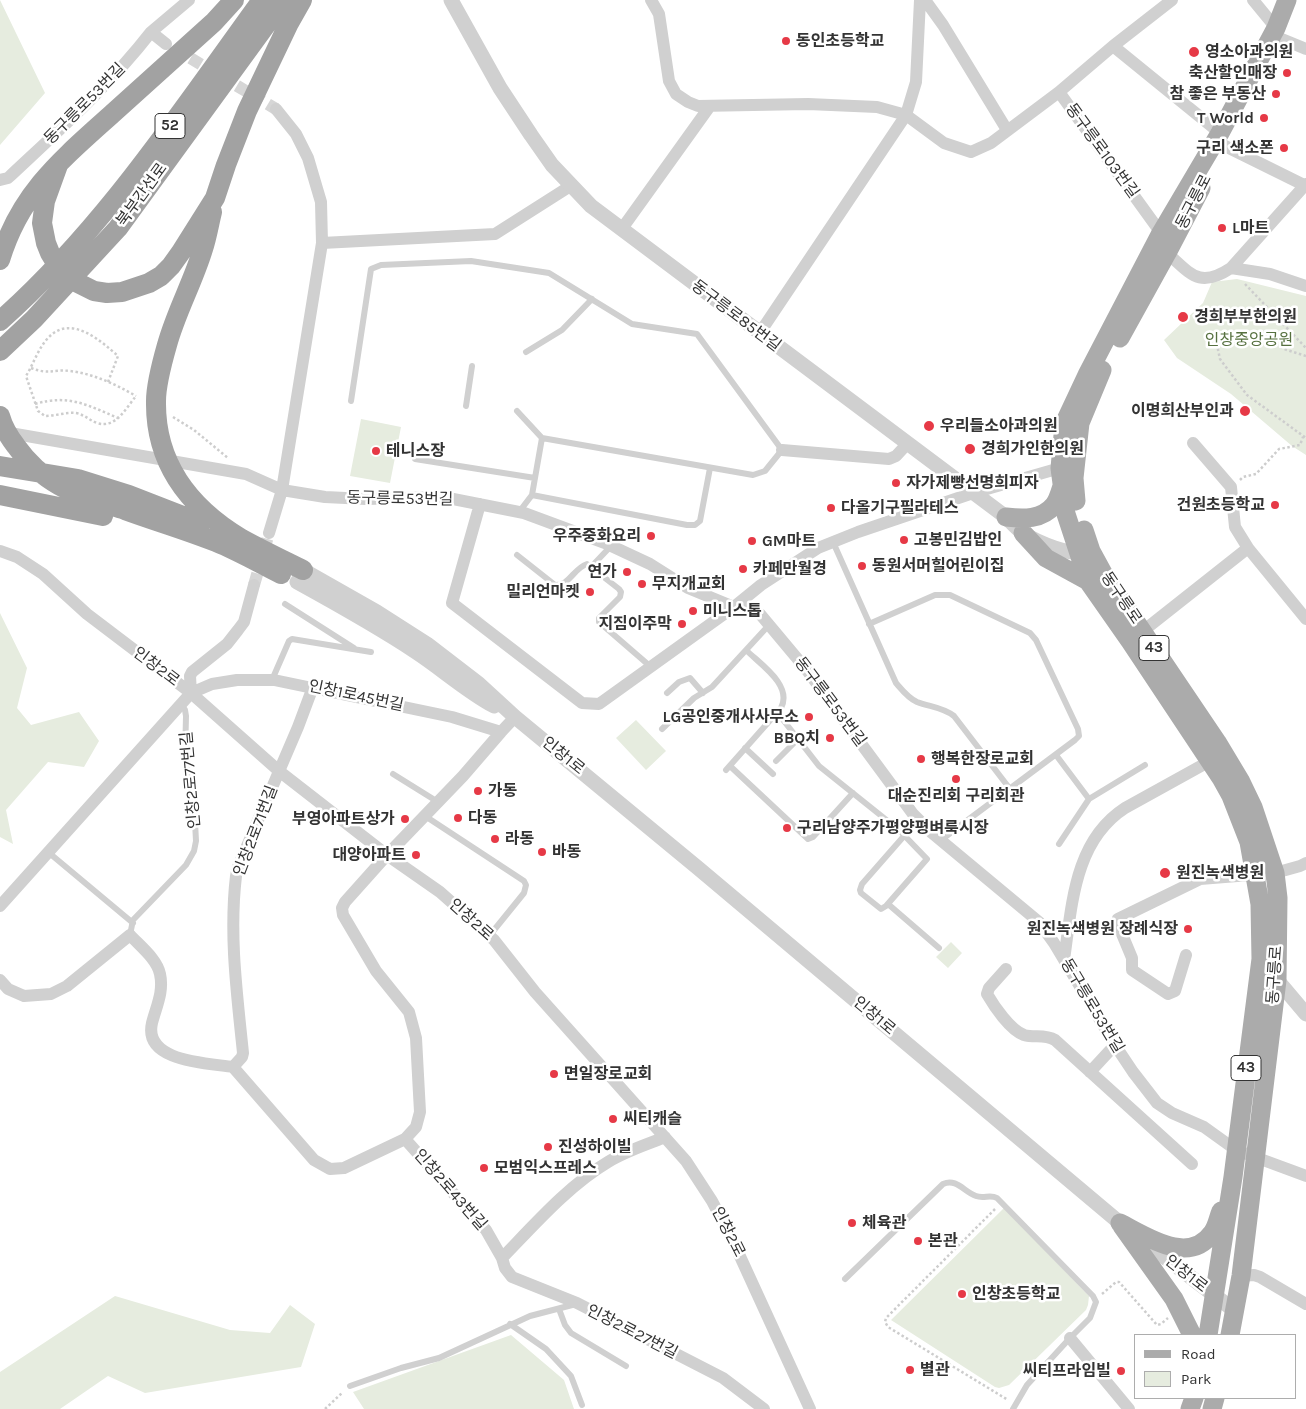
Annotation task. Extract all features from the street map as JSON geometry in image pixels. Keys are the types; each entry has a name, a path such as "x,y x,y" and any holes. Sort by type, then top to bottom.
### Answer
{"highway":[{"path":"0,260 16,217 39,184 58,164 214,22 234,0"},
{"name":"북부간선로","path":"0,321 24,300 74,248 121,193 262,0"},
{"name":"북부간선로","path":"0,350 34,319 118,228 284,0"},
{"path":"300,576 215,521 190,498 179,483 164,451 158,426 156,399 166,345 203,249 226,165 247,111 302,0"},
{"path":"58,164 42,223 46,243 64,276 94,291 122,292 149,283 161,276 181,252 216,198"},
{"path":"0,416 12,441 36,470 55,484 77,495 216,542 300,576"},
{"path":"0,466 78,479 129,495 242,539"},
{"path":"0,495 78,510 216,542"}],"main road":[{"name":"동구릉로","path":"1276,34 1287,0"},
{"name":"동구릉로","path":"1208,1334 1233,1177 1261,959 1260,904 1256,874 1249,842 1222,778 1088,581 1074,478 1080,423 1102,371 1167,253 1222,139 1276,34 1299,0"},
{"name":"동구릉로","path":"1222,139 1161,233 1087,375 1064,424 1061,477 1066,514 1085,552 1103,573 1143,630 1217,742 1241,782 1253,807 1275,873 1278,898 1277,980 1241,1276 1230,1334"},
{"path":"1006,517 1028,519 1044,513 1054,504 1061,477"},
{"path":"1023,533 1046,558 1088,581"},
{"path":"1120,1223 1172,1248 1183,1249 1198,1244 1207,1239 1214,1230 1233,1177"},
{"path":"1120,1223 1174,1299 1192,1334"}],"street":[{"name":"동구릉로53번길","path":"0,180 8,178 81,109 130,60 151,32 189,0"},
{"name":"동구릉로85번길","path":"451,0 500,88 552,165 591,206 973,492 1006,517 1023,533 1054,548 1085,552"},
{"path":"651,0 659,14 669,81 676,94 688,102 698,106 808,104 877,107 906,115"},
{"path":"760,334 906,115 916,82 920,0"},
{"path":"925,0 1007,130"},
{"path":"1059,92 1113,46 1172,0"},
{"path":"1253,0 1276,34 1306,49"},
{"path":"151,32 166,44"},
{"path":"1113,46 1222,139 1306,185 1230,268 1212,278 1195,278 1167,253"},
{"name":"동구릉로103번길","path":"906,115 944,143 971,152 991,143 1059,92 1161,233"},
{"path":"621,230 710,106"},
{"path":"269,533 282,490 322,243 321,202 308,158 296,134 276,109"},
{"path":"322,243 495,234 572,186"},
{"path":"1230,268 1270,274 1306,286"},
{"name":"동구릉로53번길","path":"0,431 246,474 282,490 325,497 366,499 443,496 519,512 611,546 650,564 688,588 734,607 760,614 806,669 913,814 940,840 1039,922 1115,1045 1157,1103 1172,1113 1204,1127 1236,1150 1306,1176"},
{"path":"1193,442 1231,487 1234,527 1248,548 1306,619"},
{"path":"782,450 889,459 896,456 908,443"},
{"path":"480,504 452,602 582,703 599,704 734,607 761,584 818,548 973,492 1061,477"},
{"path":"1143,630 1248,548"},
{"name":"인창2로","path":"0,551 29,564 87,614 190,693 279,771 387,855 440,892 490,935 535,992 686,1161 712,1201 749,1275 809,1409"},
{"name":"인창1로","path":"300,576 377,612 427,644 479,684 515,717 698,868 1120,1223 1235,1311"},
{"path":"190,693 190,676 192,672 227,644 244,622 254,585"},
{"name":"인창1로45번길","path":"190,693 212,684 238,680 272,680 452,717 501,732"},
{"name":"인창2로71번길","path":"233,1067 242,1057 243,1052 235,978 233,938 236,876 238,867 298,727 313,687"},
{"name":"인창2로77번길","path":"0,906 190,693"},
{"path":"405,1139 413,1132 419,1117 416,1038 409,1012 376,971 342,911 345,902 463,776 515,717"},
{"path":"1064,960 1078,876 1090,846 1100,830 1115,814 1210,761"},
{"path":"1186,955 1175,990 1168,994 1132,970 1132,958 1118,919 1200,878 1275,873 1306,863"},
{"path":"131,929 160,973 162,992 152,1025 153,1041 167,1053 190,1061 233,1067"},
{"name":"인창2로77번길","path":"0,980 8,989 24,996 51,994 67,986 131,929"},
{"path":"1261,959 1306,1014"},
{"path":"1006,969 989,988 987,994 1004,1019 1021,1034 1045,1036 1055,1040 1192,1164"},
{"path":"1090,1072 1115,1045"},
{"name":"인창2로43번길","path":"233,1067 314,1160 330,1169 344,1168 405,1139 486,1230 502,1258"},
{"path":"502,1258 576,1186 601,1166 624,1153 665,1137"},
{"name":"인창2로27번길","path":"502,1258 505,1268 512,1277 577,1303 723,1378 764,1409"},
{"path":"1241,1276 1260,1277 1306,1304"},
{"path":"1070,1338 1129,1409"}],"lane":[{"path":"351,401 369,273 374,267 472,261 549,273 632,324 697,334 782,450 768,469 757,474 710,468 542,438 517,411"},
{"path":"526,352 562,330 592,299"},
{"path":"466,406 472,366"},
{"path":"519,512 532,495 542,438"},
{"path":"415,459 535,478"},
{"path":"532,495 691,526 698,524 700,521 710,468"},
{"path":"833,542 896,683 908,696 916,701 942,709 954,716 1010,789"},
{"path":"592,566 611,546"},
{"path":"517,555 558,586 564,583 584,564 592,566 621,592 620,597 599,618 599,622 651,667"},
{"path":"869,624 935,596 950,594 1030,633 1036,640 1079,733 1075,740 1056,755 940,840"},
{"path":"285,604 357,650"},
{"path":"662,729 694,698 712,687 769,625"},
{"path":"272,680 290,640 296,639 370,652"},
{"path":"746,650 781,686 784,701 777,712 728,768 808,839 813,837 853,793"},
{"path":"667,693 679,682 690,678 703,693"},
{"name":"인창2로77번길","path":"131,929 138,914 186,865 194,852 196,841 195,822 185,757 186,716 181,704"},
{"path":"777,712 819,766 904,836 927,859 888,904 884,908 878,908 860,890 862,884 904,836"},
{"path":"776,762 798,738"},
{"path":"745,748 773,774"},
{"path":"1056,755 1089,799"},
{"path":"1059,844 1089,799 1145,765"},
{"path":"394,774 438,802"},
{"path":"425,816 526,885 524,893 490,935"},
{"path":"48,852 131,929"},
{"path":"888,904 938,948"},
{"path":"845,1279 943,1184 953,1183 975,1196 993,1196 1002,1202 1096,1300 1095,1308 1090,1318 1027,1385 1014,1407"},
{"path":"350,1386 401,1368 439,1358 530,1316 577,1303"},
{"path":"559,1309 565,1325 572,1333 626,1366"},
{"path":"510,1324 546,1349 572,1376 582,1405"}],"path":[{"path":"1230,268 1306,348"},
{"path":"108,382 118,356 100,340 85,331 69,328 56,331 49,336 26,376 38,411 45,416 73,413 84,415 97,423 107,424 116,421 136,396"},
{"path":"1231,487 1243,477 1256,474 1278,449 1300,445 1305,437 1246,395 1220,359 1216,345 1222,335 1230,331 1258,334 1284,349 1306,356"},
{"path":"31,368 43,373 68,371 99,378 141,399"},
{"path":"35,404 60,399 73,401 118,418"},
{"path":"171,416 194,430 246,474"},
{"path":"1002,1202 884,1322 888,1327 1014,1407"},
{"path":"1096,1300 1114,1283 1118,1282 1157,1325 1161,1324 1170,1315"},
{"path":"325,1409 350,1386"}],"green space":[{"path":"0,0 45,93 0,145"},
{"name":"인창중앙공원","path":"1237,279 1306,296 1306,455 1292,446 1231,394 1177,358 1164,340 1203,303 1212,282"},
{"name":"테니스장","path":"361,419 401,427 390,483 350,476"},
{"path":"0,613 27,668 17,708 31,725 79,712 99,741 84,767 48,762 6,810 13,844 0,837"},
{"path":"636,720 666,751 646,770 616,738"},
{"path":"951,942 962,953 948,968 936,957"},
{"path":"1004,1208 1089,1296 1086,1310 1009,1385 999,1388 891,1320"},
{"path":"115,1296 230,1330 270,1333 290,1305 315,1324 301,1367 145,1393 108,1376 60,1409 0,1409 0,1372"},
{"path":"511,1335 564,1380 574,1409 364,1409 353,1392"}],"tunnel":[{"path":"175,49 276,109"},
{"path":"254,585 269,533"}],"place":[{"name":"동인초등학교","path":"786,41"},
{"name":"영소아과의원","path":"1194,52"},
{"name":"축산할인매장","path":"1287,73"},
{"name":"참 좋은 부동산","path":"1276,94"},
{"name":"T World","path":"1264,118"},
{"name":"구리 색소폰","path":"1284,148"},
{"name":"L마트","path":"1222,228"},
{"name":"경희부부한의원","path":"1183,317"},
{"name":"이명희산부인과","path":"1245,411"},
{"name":"우리들소아과의원","path":"929,426"},
{"name":"경희가인한의원","path":"970,449"},
{"name":"테니스장","path":"376,451"},
{"name":"자가제빵선명희피자","path":"896,483"},
{"name":"건원초등학교","path":"1275,505"},
{"name":"다올기구필라테스","path":"831,508"},
{"name":"우주중화요리","path":"651,536"},
{"name":"고봉민김밥인","path":"904,540"},
{"name":"GM마트","path":"752,541"},
{"name":"동원서머힐어린이집","path":"862,566"},
{"name":"카페만월경","path":"743,569"},
{"name":"연가","path":"627,572"},
{"name":"무지개교회","path":"642,584"},
{"name":"밀리언마켓","path":"590,592"},
{"name":"미니스톱","path":"693,611"},
{"name":"지짐이주막","path":"682,624"},
{"name":"LG공인중개사사무소","path":"809,717"},
{"name":"BBQ치","path":"830,738"},
{"name":"행복한장로교회","path":"921,759"},
{"name":"대순진리회 구리회관","path":"956,779"},
{"name":"가동","path":"478,791"},
{"name":"다동","path":"458,818"},
{"name":"부영아파트상가","path":"405,819"},
{"name":"구리남양주가평양평벼룩시장","path":"787,828"},
{"name":"라동","path":"495,839"},
{"name":"바동","path":"542,852"},
{"name":"대양아파트","path":"416,855"},
{"name":"원진녹색병원","path":"1165,873"},
{"name":"원진녹색병원 장례식장","path":"1188,929"},
{"name":"면일장로교회","path":"554,1074"},
{"name":"씨티캐슬","path":"613,1119"},
{"name":"진성하이빌","path":"548,1147"},
{"name":"모범익스프레스","path":"484,1168"},
{"name":"체육관","path":"852,1223"},
{"name":"본관","path":"918,1241"},
{"name":"인창초등학교","path":"962,1294"},
{"name":"별관","path":"910,1370"},
{"name":"씨티프라임빌","path":"1121,1371"}]}
